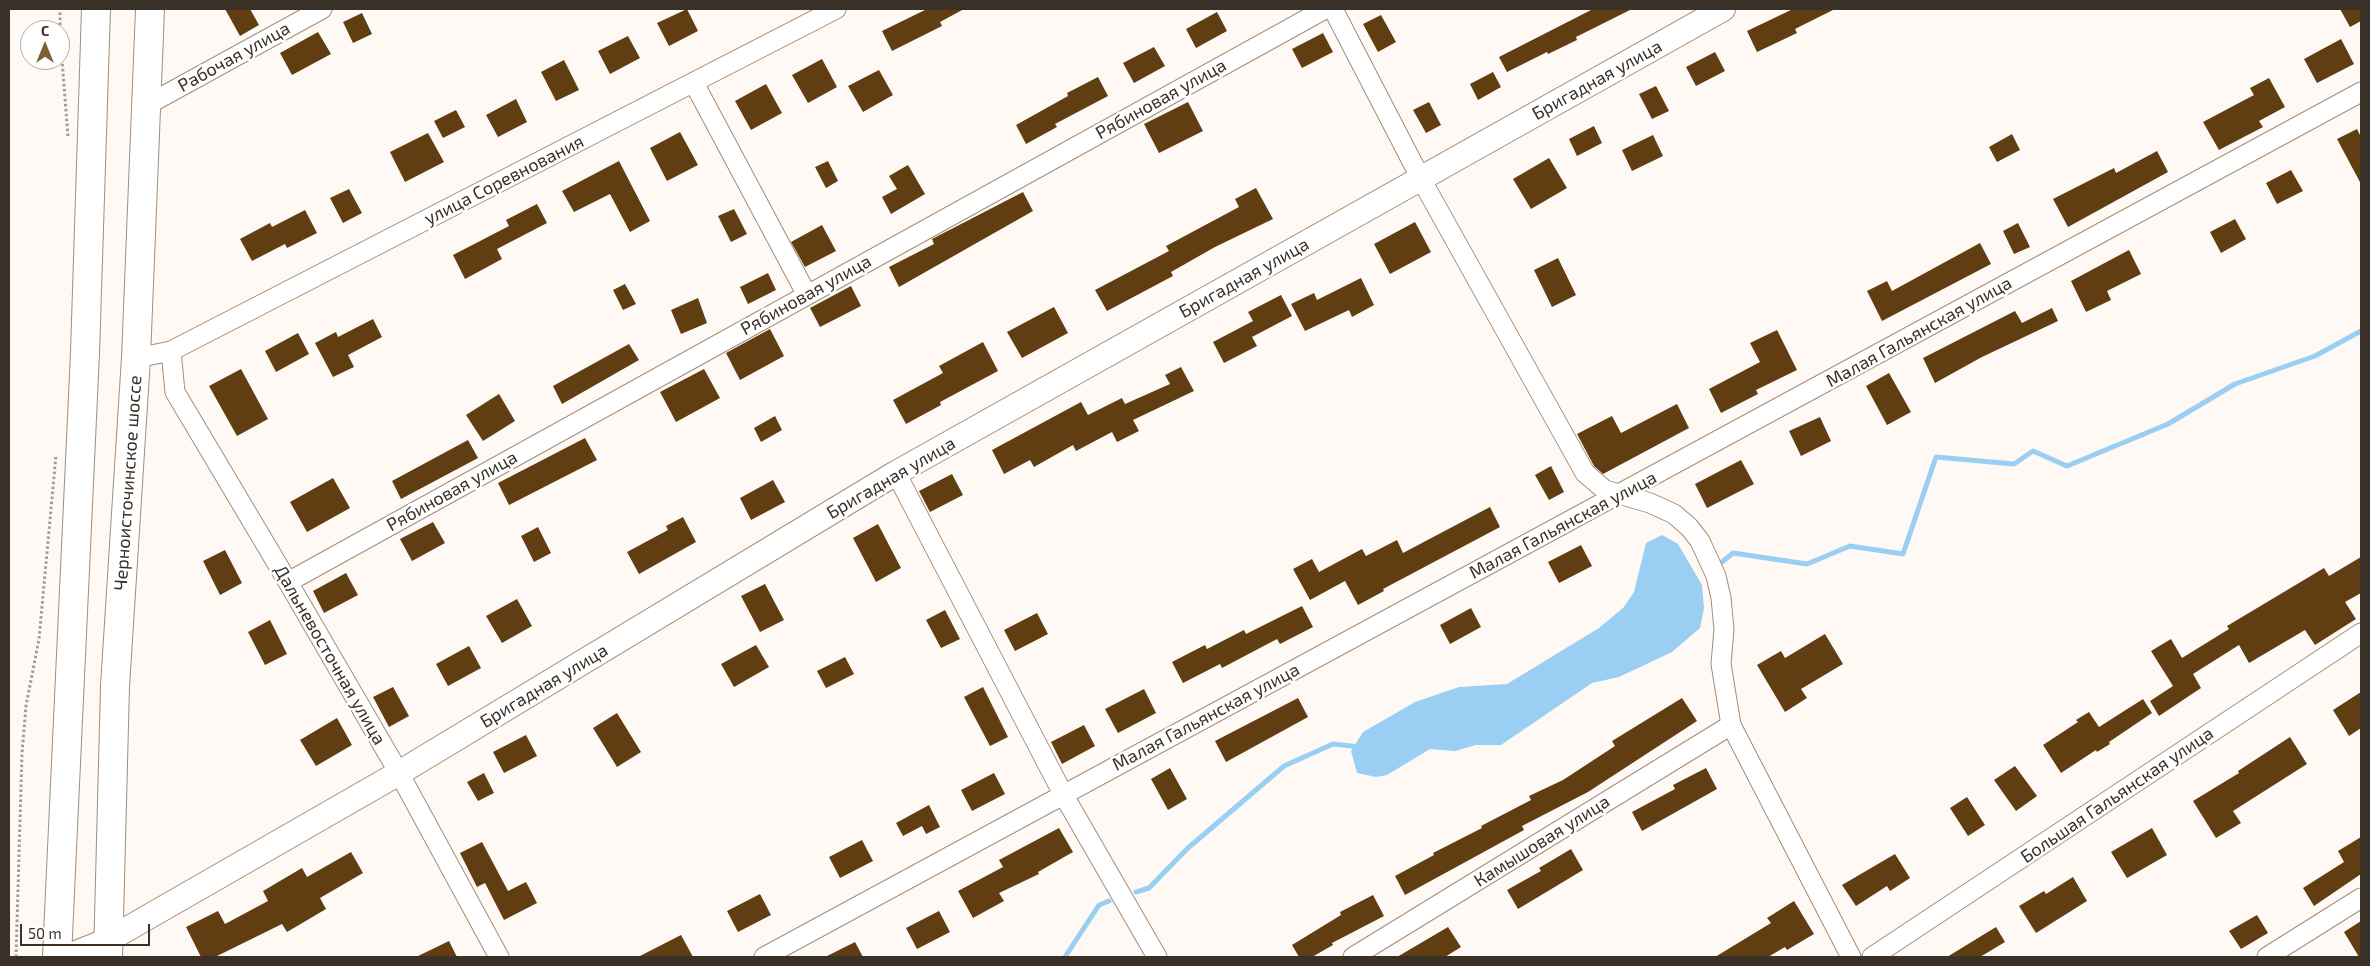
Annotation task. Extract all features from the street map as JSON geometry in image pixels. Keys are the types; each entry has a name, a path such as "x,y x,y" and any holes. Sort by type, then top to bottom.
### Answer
{"main road":[{"path":"57,957 85,353 96,9"},
{"name":"Черноисточинское шоссе","path":"108,949 115,686 136,358 150,9"}],"street":[{"name":"Рабочая улица","path":"147,105 322,9"},
{"name":"улица Соревнования","path":"136,358 171,351 836,9"},
{"name":"Рябиновая улица","path":"288,582 1324,9"},
{"path":"1332,9 1421,179 1585,473 1596,485 1618,496 1650,503 1674,514 1690,527 1700,541 1716,576 1721,598 1724,629 1721,664 1731,725 1851,957"},
{"name":"Бригадная улица","path":"66,957 108,949 896,473 1723,9"},
{"path":"694,83 807,295"},
{"name":"Малая Гальянская улица","path":"764,957 2361,92"},
{"name":"Дальневосточная улица","path":"171,351 175,392 399,773 499,957"},
{"path":"896,473 1063,794 1157,957"},
{"name":"Большая Гальянская улица","path":"1872,957 2361,633"},
{"name":"Камышовая улица","path":"1353,957 1731,725"},
{"path":"2267,957 2361,898"}],"path":[{"path":"63,70 69,145"},
{"path":"16,957 22,743 26,706 39,638 57,451"}],"water":[{"path":"1662,535 1678,544 1702,585 1704,608 1700,628 1672,652 1619,677 1592,683 1501,745 1476,745 1455,751 1430,749 1387,775 1376,777 1357,773 1351,751 1363,732 1415,702 1459,687 1507,684 1599,628 1624,607 1634,592 1646,543"}],"building":[{"path":"225,9 250,9 259,25 240,36"},
{"path":"687,9 698,31 669,46 657,23"},
{"path":"927,9 964,9 940,22 942,26 892,51 882,31"},
{"path":"1593,9 1632,9 1576,37 1577,40 1548,54 1547,52 1507,72 1499,57"},
{"path":"1793,9 1835,9 1795,29 1797,33 1757,52 1747,31"},
{"path":"2340,9 2361,9 2361,21 2350,27"},
{"path":"1217,12 1227,31 1196,48 1186,29"},
{"path":"362,13 372,34 353,43 343,22"},
{"path":"1381,15 1396,42 1378,52 1363,24"},
{"path":"318,32 331,54 292,75 280,53"},
{"path":"1323,33 1333,52 1302,68 1292,49"},
{"path":"628,36 640,58 610,74 598,51"},
{"path":"2341,39 2354,64 2317,83 2304,59"},
{"path":"1154,47 1165,66 1134,83 1123,63"},
{"path":"1715,52 1725,71 1696,86 1686,67"},
{"path":"822,59 837,87 808,103 792,75"},
{"path":"564,60 579,90 556,101 541,72"},
{"path":"879,70 893,95 863,112 848,86"},
{"path":"1493,72 1501,87 1478,100 1470,84"},
{"path":"1098,77 1108,96 1055,124 1057,127 1026,144 1016,125 1068,96 1067,93"},
{"path":"2269,78 2285,107 2259,121 2263,127 2219,150 2203,122 2254,95 2250,88"},
{"path":"766,84 782,113 751,130 735,101"},
{"path":"1656,86 1669,111 1652,119 1639,94"},
{"path":"516,99 527,122 498,137 486,115"},
{"path":"1188,102 1203,131 1159,153 1144,124"},
{"path":"1429,102 1441,125 1426,133 1413,110"},
{"path":"456,110 465,127 443,138 434,121"},
{"path":"1594,126 1602,143 1577,156 1569,139"},
{"path":"2357,129 2361,137 2361,184 2337,139"},
{"path":"680,132 698,165 667,181 650,148"},
{"path":"428,133 444,162 405,182 390,152"},
{"path":"2012,134 2020,150 1997,162 1989,147"},
{"path":"1653,135 1663,156 1632,171 1622,150"},
{"path":"2157,151 2168,172 2068,227 2053,199 2114,168 2116,173"},
{"path":"1549,158 1567,188 1531,209 1513,179"},
{"path":"619,161 650,221 630,232 610,194 574,212 562,191"},
{"path":"828,161 838,181 826,188 815,167"},
{"path":"908,165 925,194 891,214 882,197 897,189 889,176"},
{"path":"2291,170 2303,191 2277,204 2266,183"},
{"path":"1256,188 1273,219 1215,247 1171,272 1173,276 1107,311 1095,290 1169,251 1166,246 1239,207 1235,199"},
{"path":"349,189 362,213 343,223 330,198"},
{"path":"1023,192 1033,211 899,287 889,267 934,244 932,239"},
{"path":"537,204 547,223 497,249 502,259 465,279 453,255 509,226 506,220"},
{"path":"734,209 747,234 731,242 718,216"},
{"path":"305,210 317,233 287,248 285,244 252,261 240,239 270,223 272,227"},
{"path":"2235,219 2246,239 2221,253 2210,232"},
{"path":"1415,222 1431,252 1390,274 1374,244"},
{"path":"2018,223 2030,247 2014,254 2003,231"},
{"path":"822,225 836,251 805,267 791,242"},
{"path":"1980,243 1991,264 1882,321 1867,291 1887,281 1892,291"},
{"path":"2129,250 2141,274 2107,291 2111,300 2086,312 2071,281"},
{"path":"1558,258 1576,295 1552,307 1534,270"},
{"path":"768,273 776,290 748,304 740,287"},
{"path":"1361,278 1374,305 1352,317 1349,310 1305,331 1291,304 1314,293 1317,300"},
{"path":"625,284 636,304 623,310 613,290"},
{"path":"851,286 861,306 820,327 810,308"},
{"path":"1281,295 1292,316 1252,337 1257,346 1224,363 1213,342 1253,321 1248,312"},
{"path":"698,298 707,323 681,334 671,310"},
{"path":"1054,307 1068,333 1022,358 1007,332"},
{"path":"2052,308 2058,321 1982,357 1935,383 1923,358 2015,311 2022,323"},
{"path":"373,319 382,337 348,355 354,367 333,377 315,343 336,332 338,337"},
{"path":"770,329 784,356 740,380 726,353"},
{"path":"1777,330 1797,370 1756,390 1758,394 1721,413 1709,389 1760,362 1750,343"},
{"path":"298,333 309,354 276,372 265,351"},
{"path":"983,342 998,371 940,402 941,405 906,424 893,400 943,373 939,366"},
{"path":"629,344 639,360 562,404 553,386"},
{"path":"1181,367 1194,391 1133,420 1139,431 1117,442 1112,432 1076,451 1073,445 1034,467 1030,460 1004,474 992,450 1081,402 1088,415 1122,398 1125,404 1170,384 1165,375"},
{"path":"241,369 268,419 237,436 209,386"},
{"path":"704,369 720,398 676,422 660,392"},
{"path":"1889,373 1911,412 1887,425 1866,386"},
{"path":"499,394 515,421 483,441 466,415"},
{"path":"1677,404 1689,428 1603,474 1594,466 1577,434 1612,416 1621,433"},
{"path":"775,416 782,430 761,442 754,428"},
{"path":"1820,417 1831,441 1801,456 1789,431"},
{"path":"585,438 597,460 509,505 498,483"},
{"path":"468,440 478,458 401,499 392,481"},
{"path":"1741,460 1754,484 1707,508 1695,484"},
{"path":"1551,466 1564,492 1549,500 1535,475"},
{"path":"952,474 963,495 930,512 919,491"},
{"path":"333,478 350,508 307,532 290,502"},
{"path":"773,480 785,502 751,520 740,498"},
{"path":"1490,507 1500,527 1383,589 1384,591 1358,605 1345,581 1310,600 1293,569 1312,559 1319,572 1362,549 1366,556 1397,540 1403,553"},
{"path":"683,517 696,542 639,574 627,552 668,530 666,526"},
{"path":"433,522 445,543 412,561 400,539"},
{"path":"878,524 901,568 876,582 853,538"},
{"path":"538,527 551,553 534,562 521,536"},
{"path":"1581,545 1592,566 1559,583 1548,562"},
{"path":"225,550 242,583 220,595 203,561"},
{"path":"2361,557 2361,593 2345,602 2356,619 2315,645 2305,630 2249,663 2239,645 2193,674 2201,688 2159,716 2150,701 2173,686 2151,651 2171,639 2182,658 2229,629 2227,626 2324,568 2329,576"},
{"path":"346,573 358,595 324,613 313,591"},
{"path":"765,584 784,620 760,632 741,596"},
{"path":"517,599 532,626 502,643 486,616"},
{"path":"1302,606 1313,627 1280,644 1277,639 1222,668 1220,664 1183,683 1172,662 1205,645 1207,649 1244,630 1246,634"},
{"path":"1471,608 1481,627 1450,644 1440,625"},
{"path":"945,610 960,639 941,648 926,620"},
{"path":"1037,613 1048,634 1015,651 1004,630"},
{"path":"270,620 287,654 265,665 248,632"},
{"path":"1825,634 1843,664 1801,689 1807,698 1785,712 1757,665 1781,651 1785,658"},
{"path":"756,645 769,667 734,687 721,664"},
{"path":"469,646 481,668 448,686 436,664"},
{"path":"845,657 854,674 826,688 817,671"},
{"path":"393,687 409,716 389,727 373,697"},
{"path":"983,687 1008,737 990,746 964,697"},
{"path":"1144,689 1156,713 1118,733 1105,709"},
{"path":"2361,692 2361,728 2349,736 2333,710"},
{"path":"1298,698 1308,717 1226,762 1215,741"},
{"path":"1682,698 1697,721 1588,792 1522,826 1524,830 1405,895 1395,876 1434,855 1433,853 1482,828 1481,826 1531,800 1529,796 1563,780 1615,746 1612,741"},
{"path":"2143,699 2152,713 2109,742 2110,744 2097,752 2096,750 2061,773 2043,745 2078,722 2076,720 2089,712 2099,727"},
{"path":"617,713 641,752 617,767 593,728"},
{"path":"337,718 352,745 316,766 300,740"},
{"path":"1084,725 1095,746 1062,764 1051,742"},
{"path":"526,735 537,756 504,773 493,752"},
{"path":"2290,737 2307,764 2233,811 2241,823 2216,838 2193,801 2239,773 2238,771"},
{"path":"2015,766 2037,796 2016,811 1994,780"},
{"path":"1170,768 1187,799 1168,810 1151,779"},
{"path":"1706,768 1717,789 1642,831 1632,812 1675,789 1673,785"},
{"path":"484,773 494,793 478,801 467,782"},
{"path":"994,773 1005,794 972,811 961,790"},
{"path":"1967,797 1985,825 1968,836 1950,808"},
{"path":"929,805 940,827 926,834 922,826 903,836 896,823"},
{"path":"1059,828 1073,852 1038,872 1039,874 999,893 1004,901 973,918 958,891 1003,867 999,860"},
{"path":"2152,828 2167,855 2127,878 2111,852"},
{"path":"2361,837 2361,874 2314,906 2303,888 2344,862 2338,851"},
{"path":"862,840 873,861 840,878 829,857"},
{"path":"482,842 508,891 526,882 537,903 504,920 485,883 477,887 460,853"},
{"path":"1571,849 1583,870 1518,909 1507,890 1541,871 1539,868"},
{"path":"351,852 363,873 320,898 326,909 287,932 282,924 215,957 201,957 186,927 218,911 225,924 268,901 263,891 302,868 307,877"},
{"path":"1895,854 1910,878 1890,891 1887,886 1856,906 1842,885"},
{"path":"2073,877 2087,901 2036,933 2019,906 2044,891 2046,894"},
{"path":"760,894 771,915 738,932 727,911"},
{"path":"1373,895 1384,916 1332,943 1333,945 1312,957 1299,957 1292,945 1341,915 1340,912"},
{"path":"1794,901 1814,934 1787,950 1785,947 1768,957 1715,957 1771,923 1767,918"},
{"path":"939,911 950,932 917,949 906,928"},
{"path":"2257,915 2268,933 2241,949 2229,931"},
{"path":"2361,921 2361,957 2359,957 2344,932"},
{"path":"1448,927 1461,947 1445,957 1397,957"},
{"path":"1996,927 2005,942 1980,957 1947,957"},
{"path":"681,935 693,957 638,957"},
{"path":"449,941 457,957 416,957"},
{"path":"855,942 863,957 825,957"}],"waterway":[{"path":"1722,562 1733,553 1807,564 1850,546 1903,554 1936,457 2014,464 2033,451 2067,466 2168,424 2235,384 2315,356 2361,331"},
{"path":"1136,892 1149,888 1188,848 1284,766 1333,744 1360,747"},
{"path":"1065,957 1099,905 1109,901"}]}
